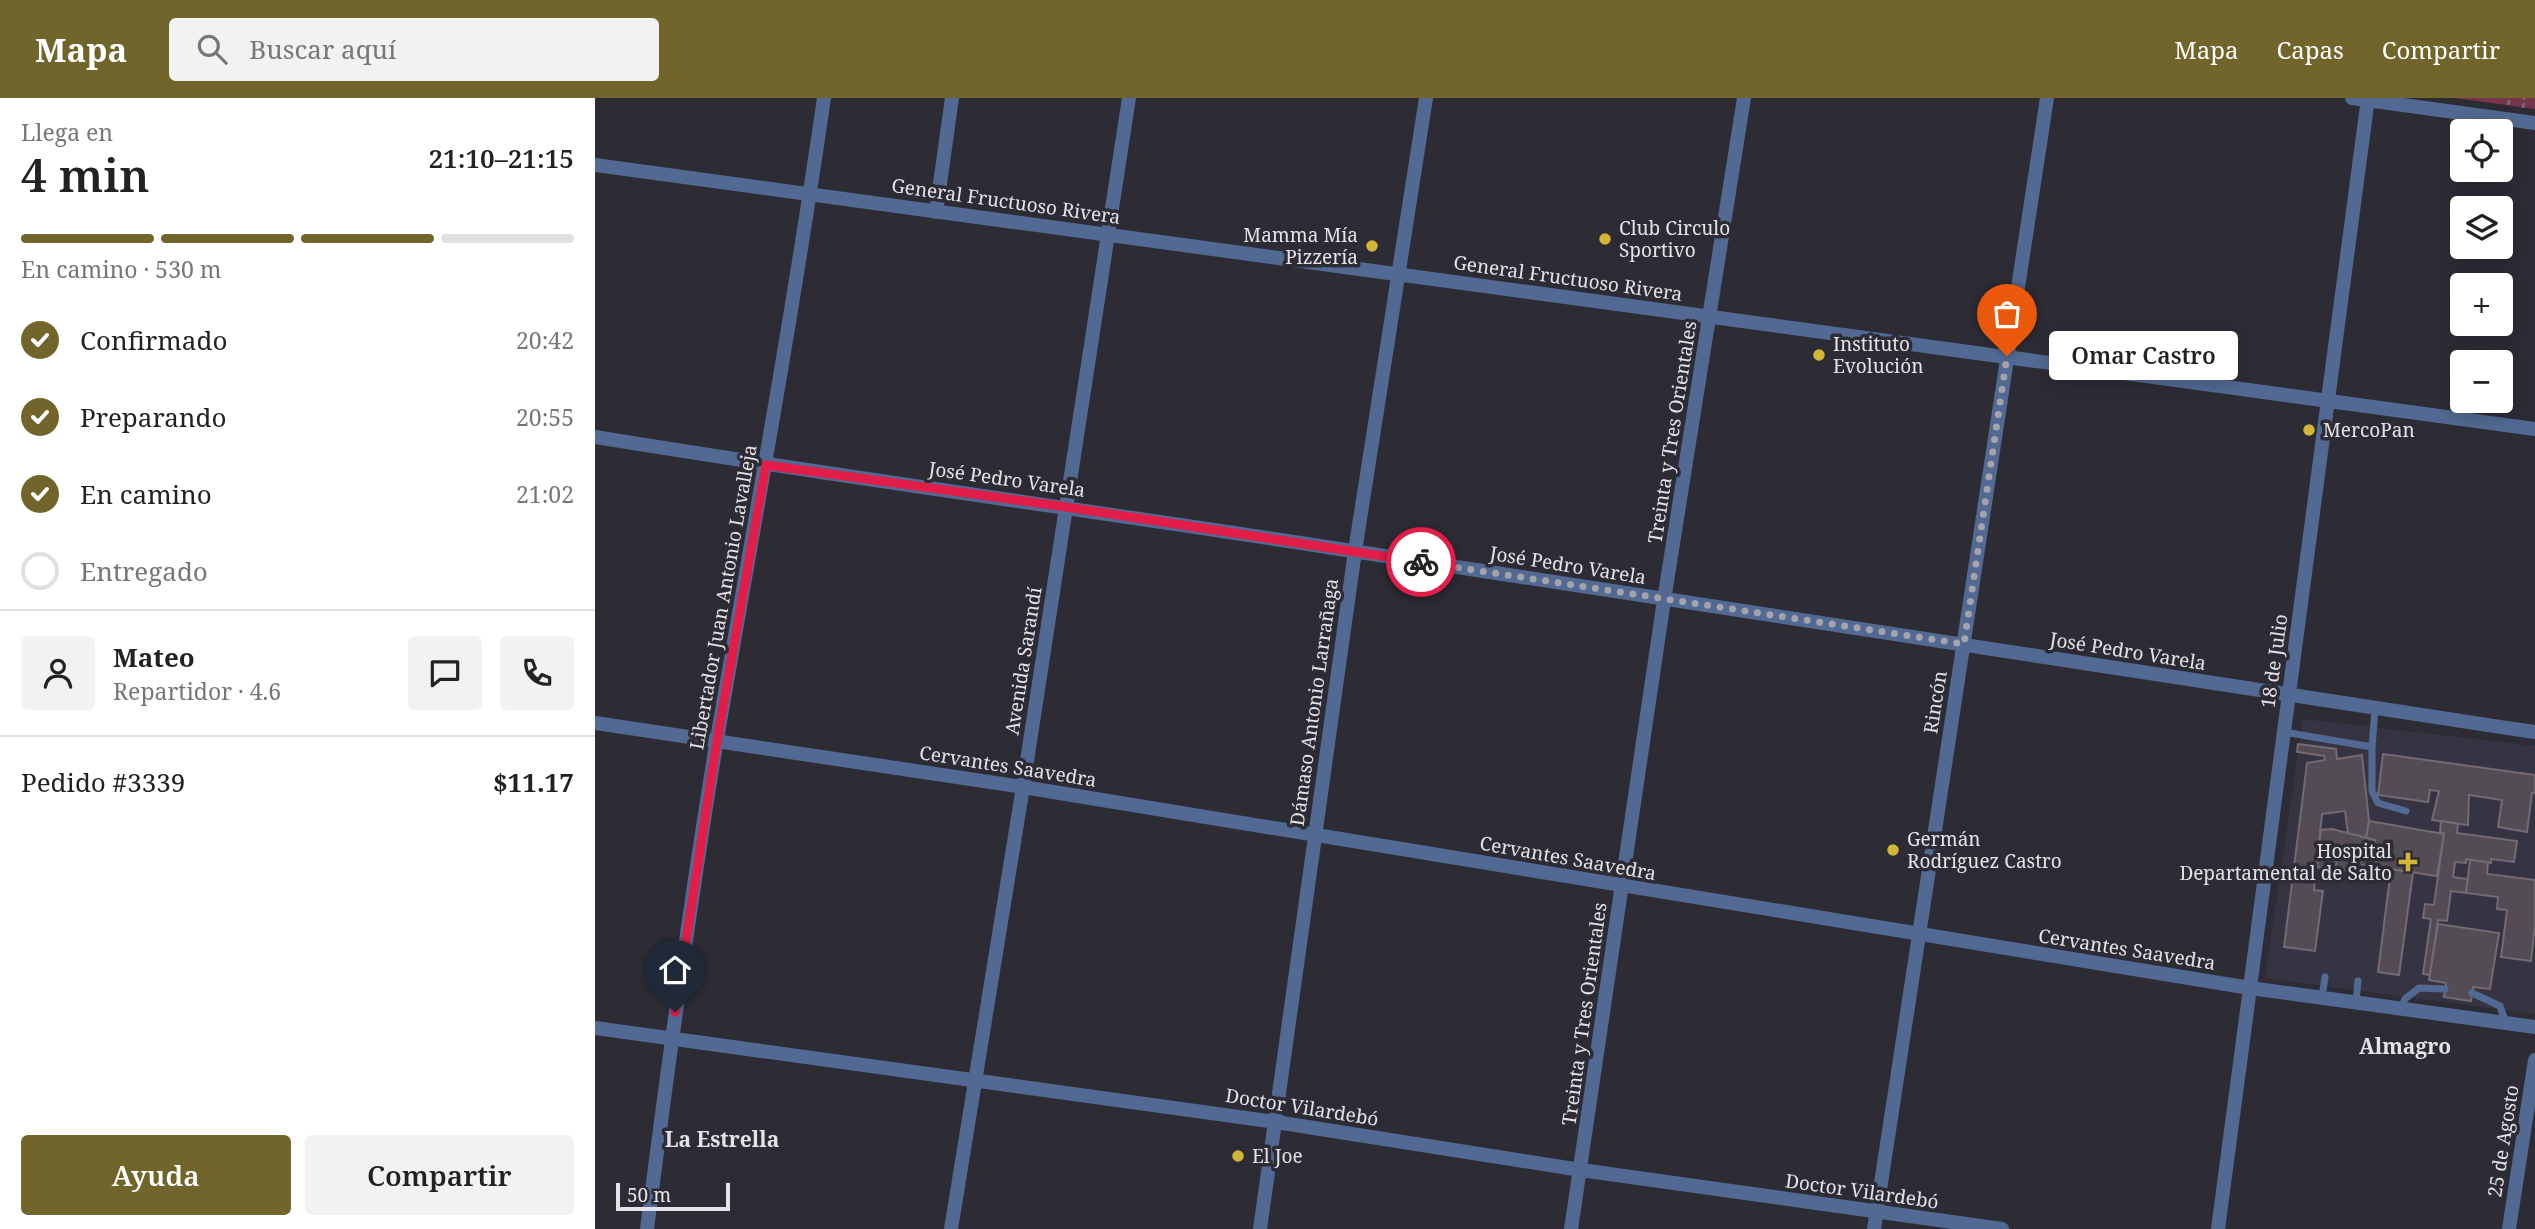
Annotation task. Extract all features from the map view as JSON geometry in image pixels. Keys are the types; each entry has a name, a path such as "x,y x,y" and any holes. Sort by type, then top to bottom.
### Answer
{"street":[{"name":"Libertador Juan Antonio Lavalleja","path":"647,1229 671,1038 717,741 766,465 824,98"},
{"path":"936,212 952,98"},
{"name":"Avenida Sarandí","path":"951,1229 973,1080 1023,787 1129,98"},
{"name":"Dámaso Antonio Larrañaga","path":"1260,1229 1355,551 1426,98"},
{"name":"Treinta y Tres Orientales","path":"1571,1229 1664,600 1744,98"},
{"name":"Rincón","path":"1874,1229 2047,98"},
{"path":"2352,98 2535,123"},
{"name":"18 de Julio","path":"2218,1229 2368,99"},
{"name":"General Fructuoso Rivera","path":"595,165 2535,429"},
{"name":"José Pedro Varela","path":"595,437 766,465 1066,507 1964,644 2289,697 2535,732"},
{"name":"Cervantes Saavedra","path":"595,723 1023,787 1919,936 2250,988 2535,1027"},
{"name":"Doctor Vilardebó","path":"595,1028 1276,1122 1581,1170 2002,1229"},
{"name":"25 de Agosto","path":"2509,1229 2535,1060"}],"lane":[{"path":"2375,709 2372,791 2378,803 2406,811"},
{"path":"2284,732 2372,747"},
{"path":"2322,997 2325,976"},
{"path":"2356,1002 2358,981"},
{"path":"2401,1008 2405,999 2419,988 2445,989"},
{"path":"2472,993 2500,1006 2506,1023"}],"path":[{"path":"2508,105 2510,98"},
{"path":"2523,108 2524,98"}],"shaded area":[{"path":"2455,98 2535,98 2535,109"},
{"name":"Hospital Departamental de Salto","path":"2303,719 2535,746 2535,1014 2265,978"}],"building":[{"path":"2298,744 2336,749 2337,759 2362,755 2369,821 2366,838 2348,834 2345,811 2322,814 2314,890 2323,891 2315,951 2284,947 2307,763 2325,760 2324,756 2297,752"},
{"path":"2383,754 2535,775 2535,793 2532,793 2527,832 2498,827 2502,800 2469,795 2468,825 2432,820 2439,791 2430,790 2428,802 2378,795"},
{"path":"2369,821 2444,834 2437,876 2371,866 2375,840 2366,838"},
{"path":"2441,821 2458,824 2457,833 2517,841 2514,862 2491,859 2491,863 2466,859 2466,863 2455,862 2453,877 2468,879 2466,893 2451,891 2447,921 2438,920 2430,975 2423,974 2431,919 2423,918 2425,904 2434,905 2444,833 2440,832"},
{"path":"2332,829 2375,840 2371,866 2363,865 2362,873 2335,869 2337,861 2329,860 2328,869 2317,867 2321,830"},
{"path":"2470,860 2488,862 2487,874 2535,880 2535,925 2531,961 2501,957 2507,910 2497,909 2498,897 2466,893"},
{"path":"2391,869 2413,873 2399,975 2378,972"},
{"path":"2438,924 2499,933 2490,989 2473,987 2471,1001 2444,997 2446,983 2429,980"}],"way so far":[{"path":"1421,562 1964,644 2007,356"}],"place":[{"name":"Club Circulo Sportivo","path":"1605,239"},
{"name":"Mamma Mía Pizzería","path":"1372,246"},
{"name":"Instituto Evolución","path":"1819,355"},
{"name":"Omar Castro","path":"2007,356"},
{"name":"MercoPan","path":"2309,430"},
{"name":"Germán Rodríguez Castro","path":"1893,850"},
{"name":"Hospital Departamental de Salto","path":"2408,862"},
{"name":"El Joe","path":"1238,1156"}],"district":[{"name":"Almagro","path":"2405,1046"},
{"name":"La Estrella","path":"722,1139"}],"route":[{"path":"675,1012 717,741 766,465 1066,507 1421,562"}]}
